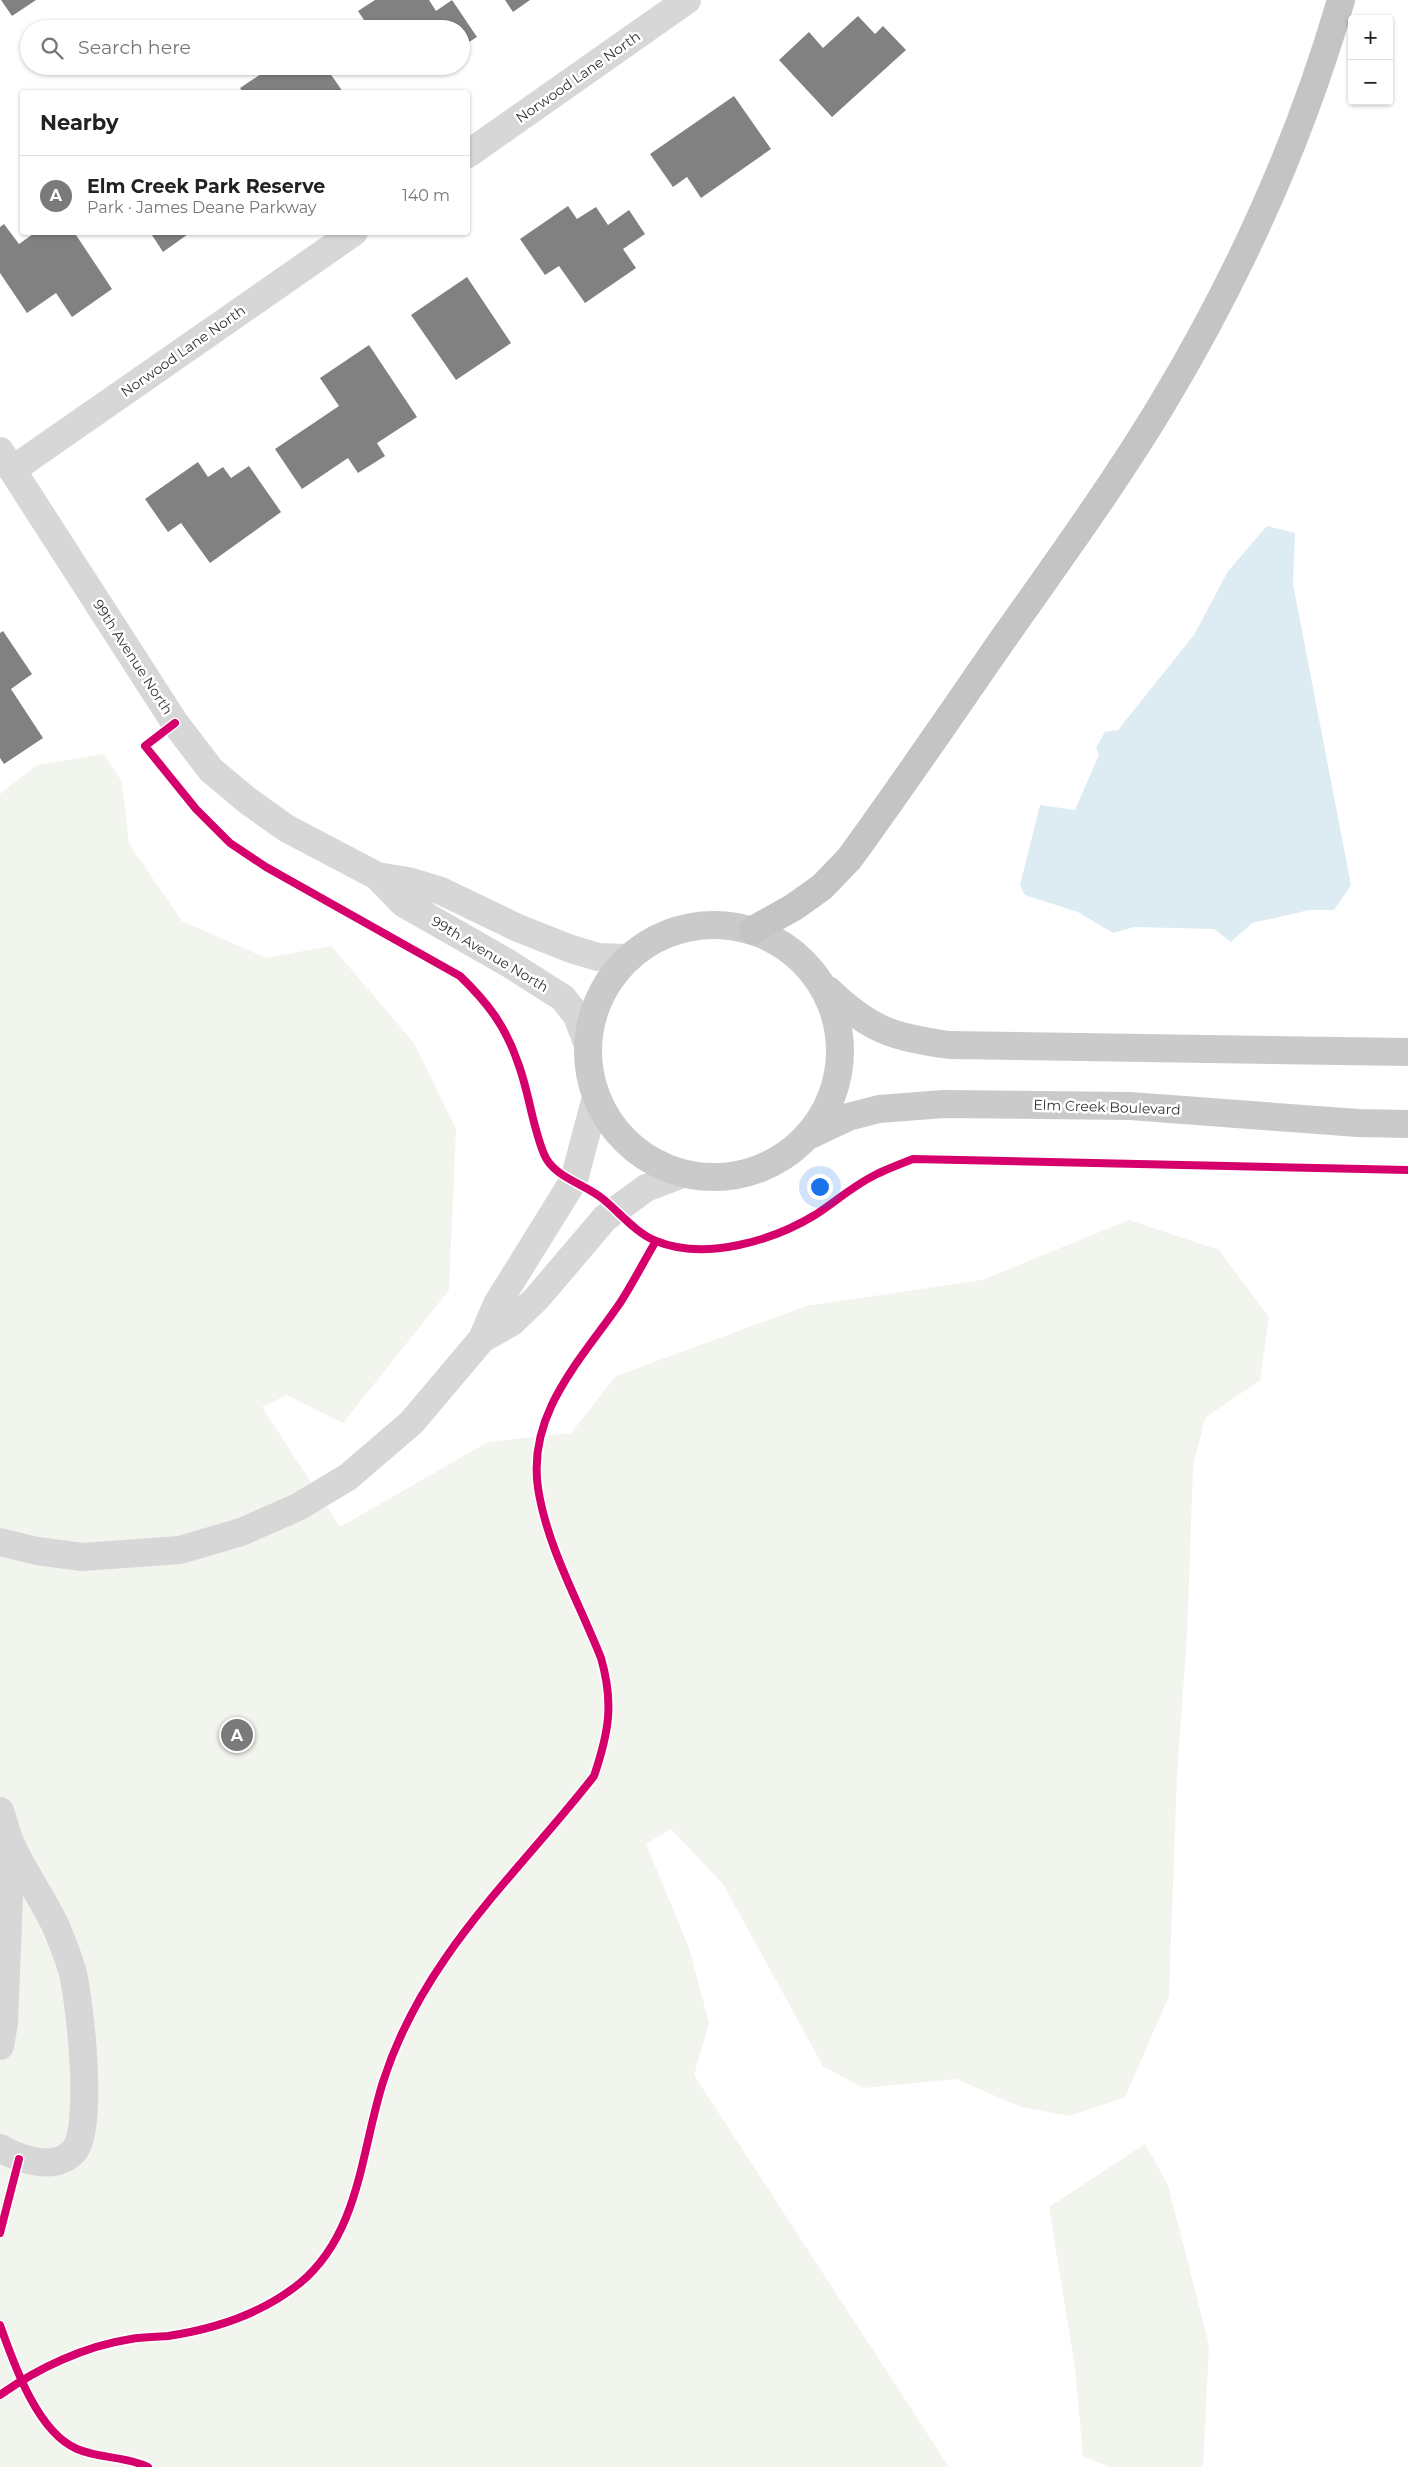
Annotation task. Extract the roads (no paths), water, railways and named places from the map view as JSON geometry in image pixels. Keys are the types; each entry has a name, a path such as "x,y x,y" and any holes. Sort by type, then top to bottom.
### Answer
{"highway":[{"path":"753,930 794,907 815,892 849,858 1075,537 1161,406 1238,265 1273,186 1320,66 1341,0"}],"main road":[{"path":"822,985 838,1022 841,1062 832,1101 810,1134 784,1158 752,1173 718,1178 683,1174 655,1163 630,1146 610,1124 596,1097 590,1071 588,1045 594,1013 608,983 629,958 656,939 687,927 720,924 753,930 780,943 803,961 822,985 852,1013 875,1027 900,1036 949,1045 1408,1052"},
{"name":"Elm Creek Boulevard","path":"810,1134 848,1117 878,1109 944,1104 1130,1106 1358,1123 1408,1124"}],"street":[{"name":"Norwood Lane North","path":"470,153 687,0"},
{"name":"Norwood Lane North","path":"6,461 349,235"},
{"name":"99th Avenue North","path":"6,461 175,723 211,770 248,801 286,828 377,876 403,903 508,963 563,998 577,1016 588,1045"},
{"name":"99th Avenue North","path":"377,876 408,881 441,891 518,928 571,949 598,956 629,958"},
{"path":"0,1542 37,1551 82,1557 180,1550 241,1532 298,1507 348,1477 412,1422 482,1339 497,1304 574,1180 596,1097"},
{"path":"482,1339 512,1322 537,1298 605,1218 646,1188 683,1174"},
{"path":"0,1811 11,1844 59,1932 73,1974 83,2036 84,2086 82,2127 75,2150 59,2160 43,2162 19,2159 0,2148"},
{"path":"0,2046 4,2023 11,1844"}],"place":[{"name":"Elm Creek Park Reserve","path":"237,1735"}]}
